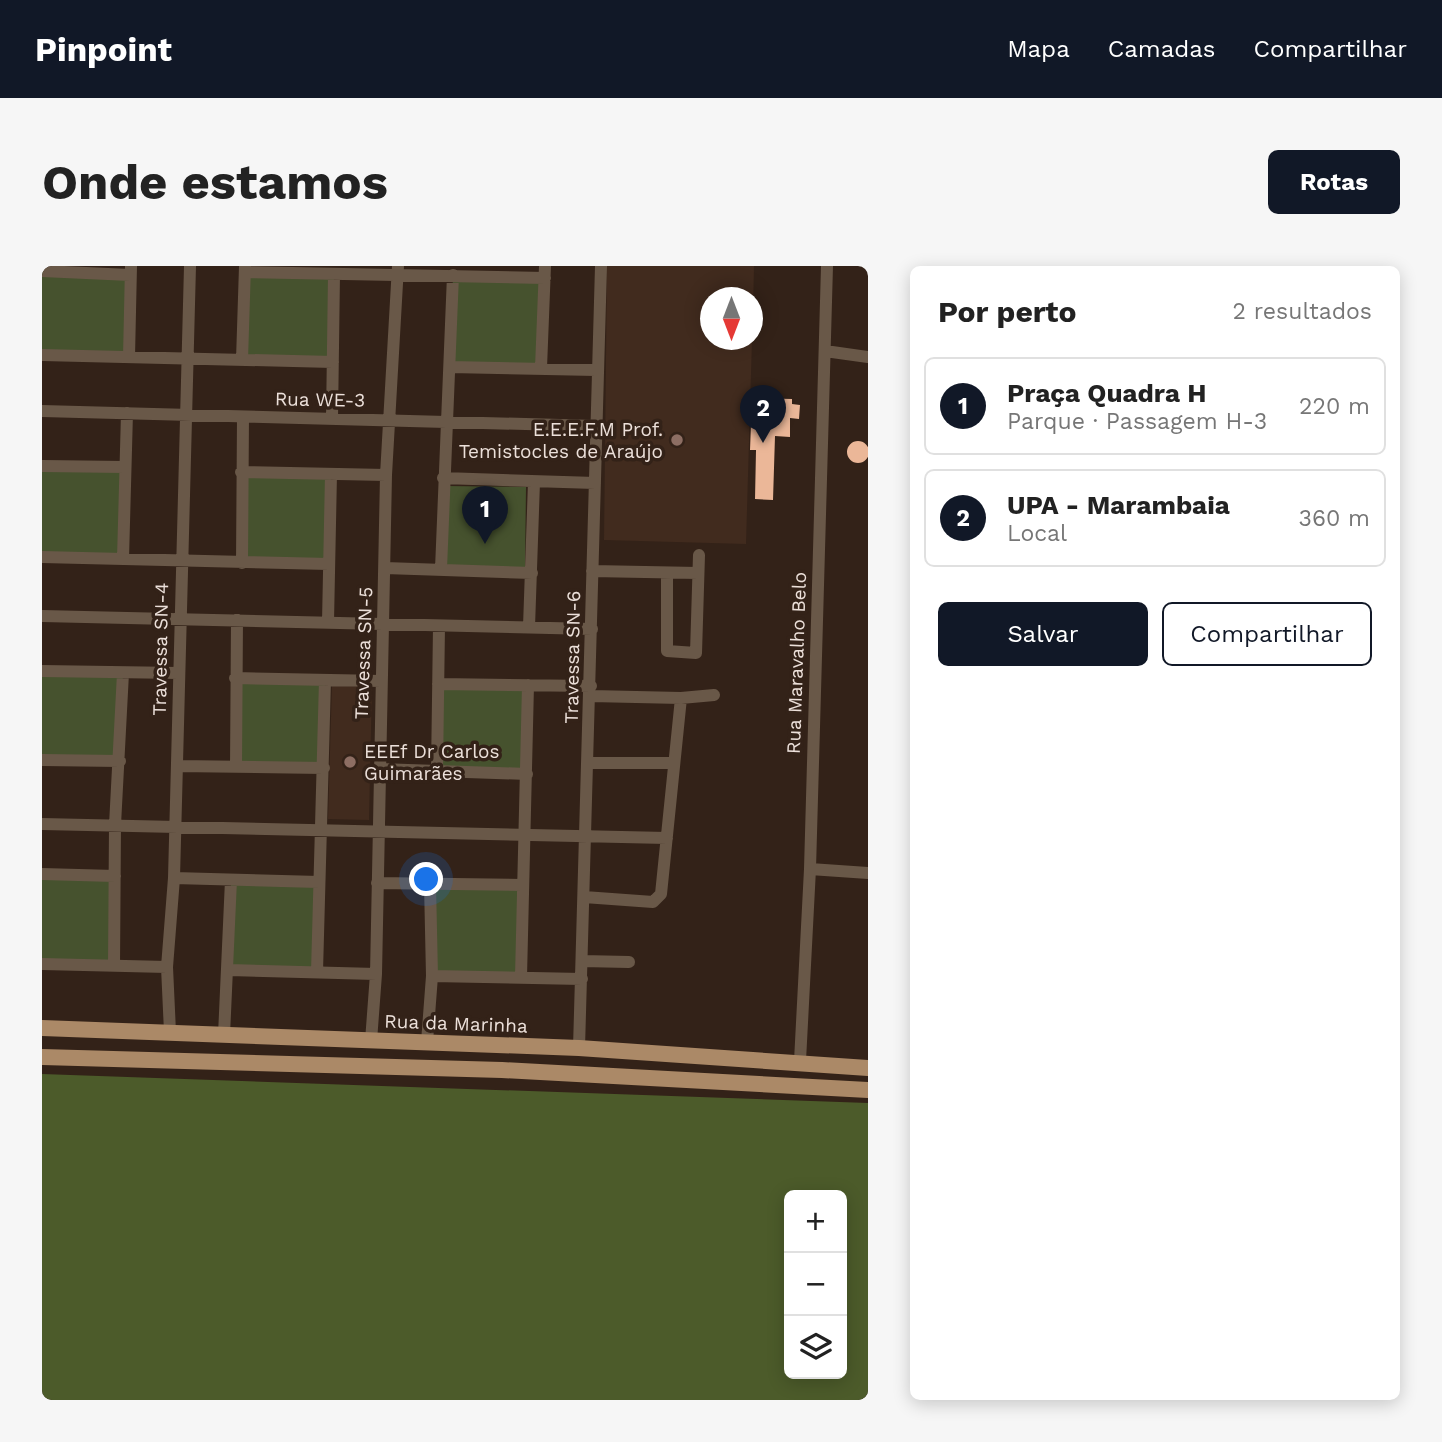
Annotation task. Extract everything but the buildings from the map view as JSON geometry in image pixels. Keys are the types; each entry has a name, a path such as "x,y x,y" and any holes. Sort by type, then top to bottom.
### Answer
{"main road":[{"name":"Rua da Marinha","path":"42,1028 579,1048 800,1061 868,1068"},
{"path":"474,1070 464,1064 466,1055 471,1052 511,1052 555,1047"},
{"path":"42,1057 474,1070 868,1090"}],"street":[{"name":"Travessa SN-4","path":"170,1032 167,967 174,878 190,266"},
{"name":"Travessa SN-6","path":"579,1048 601,266"},
{"name":"Rua Maravalho Belo","path":"800,1061 810,869 827,266"},
{"path":"242,360 245,269 334,275 398,270 453,275 545,272 541,368"},
{"path":"42,271 131,270 129,357"},
{"name":"Travessa SN-5","path":"371,1041 376,974 386,475 398,270"},
{"path":"332,419 334,275"},
{"path":"442,569 443,478 453,275"},
{"path":"825,351 868,356"},
{"path":"42,355 333,362"},
{"path":"450,367 596,370"},
{"name":"Rua WE-3","path":"42,411 596,426"},
{"path":"123,559 127,414"},
{"path":"242,563 243,417"},
{"path":"42,466 125,467"},
{"path":"241,472 386,475"},
{"path":"328,622 331,474"},
{"path":"443,478 595,483"},
{"path":"529,627 534,482"},
{"path":"667,573 667,651 694,653 698,650 699,555"},
{"path":"42,557 329,564"},
{"path":"385,568 532,573"},
{"path":"592,571 698,573"},
{"path":"42,615 592,629"},
{"path":"236,767 237,621"},
{"path":"437,771 439,626"},
{"path":"42,671 179,673"},
{"path":"114,966 116,825 123,673"},
{"path":"235,678 381,681"},
{"path":"317,972 325,680"},
{"path":"438,684 528,685 681,698 714,695"},
{"path":"521,977 528,685"},
{"path":"584,897 653,902 662,894 681,698"},
{"path":"42,760 120,761"},
{"path":"589,763 673,763"},
{"path":"177,766 324,768"},
{"path":"379,769 527,774"},
{"path":"42,824 667,838"},
{"path":"810,869 868,873"},
{"path":"42,874 115,877"},
{"path":"174,878 319,882"},
{"path":"224,1035 231,880"},
{"path":"377,883 522,885"},
{"path":"427,1042 432,976 430,884"},
{"path":"582,961 629,962"},
{"path":"42,964 167,967"},
{"path":"229,970 376,974"},
{"path":"432,976 582,979"}],"shaded area":[{"name":"E.E.E.F.M Prof. Temistocles de Araújo","path":"607,266 754,266 754,287 700,287 700,350 752,350 746,544 604,540"},
{"name":"EEEf Dr Carlos Guimarães","path":"332,684 372,685 369,820 328,819"}],"green space":[{"path":"42,271 130,275 129,357 42,355"},
{"path":"245,272 334,275 333,362 242,360"},
{"path":"453,275 545,278 541,368 450,367"},
{"path":"42,466 125,467 123,559 42,557"},
{"path":"241,472 331,474 329,564 242,563"},
{"path":"445,486 526,487 525,570 448,566 444,560"},
{"path":"42,671 123,673 119,761 42,760"},
{"path":"235,678 325,680 324,768 236,767"},
{"path":"438,684 528,685 527,774 437,771"},
{"path":"42,874 115,876 114,966 42,964"},
{"path":"231,880 319,882 317,972 229,970"},
{"path":"430,884 522,885 521,977 432,976"},
{"path":"42,1074 868,1103 868,1400 42,1400"}],"place":[{"name":"E.E.E.F.M Prof. Temistocles de Araújo","path":"677,440"},
{"name":"UPA - Marambaia","path":"763,443"},
{"name":"Praça Quadra H","path":"485,544"},
{"name":"EEEf Dr Carlos Guimarães","path":"350,762"}]}
